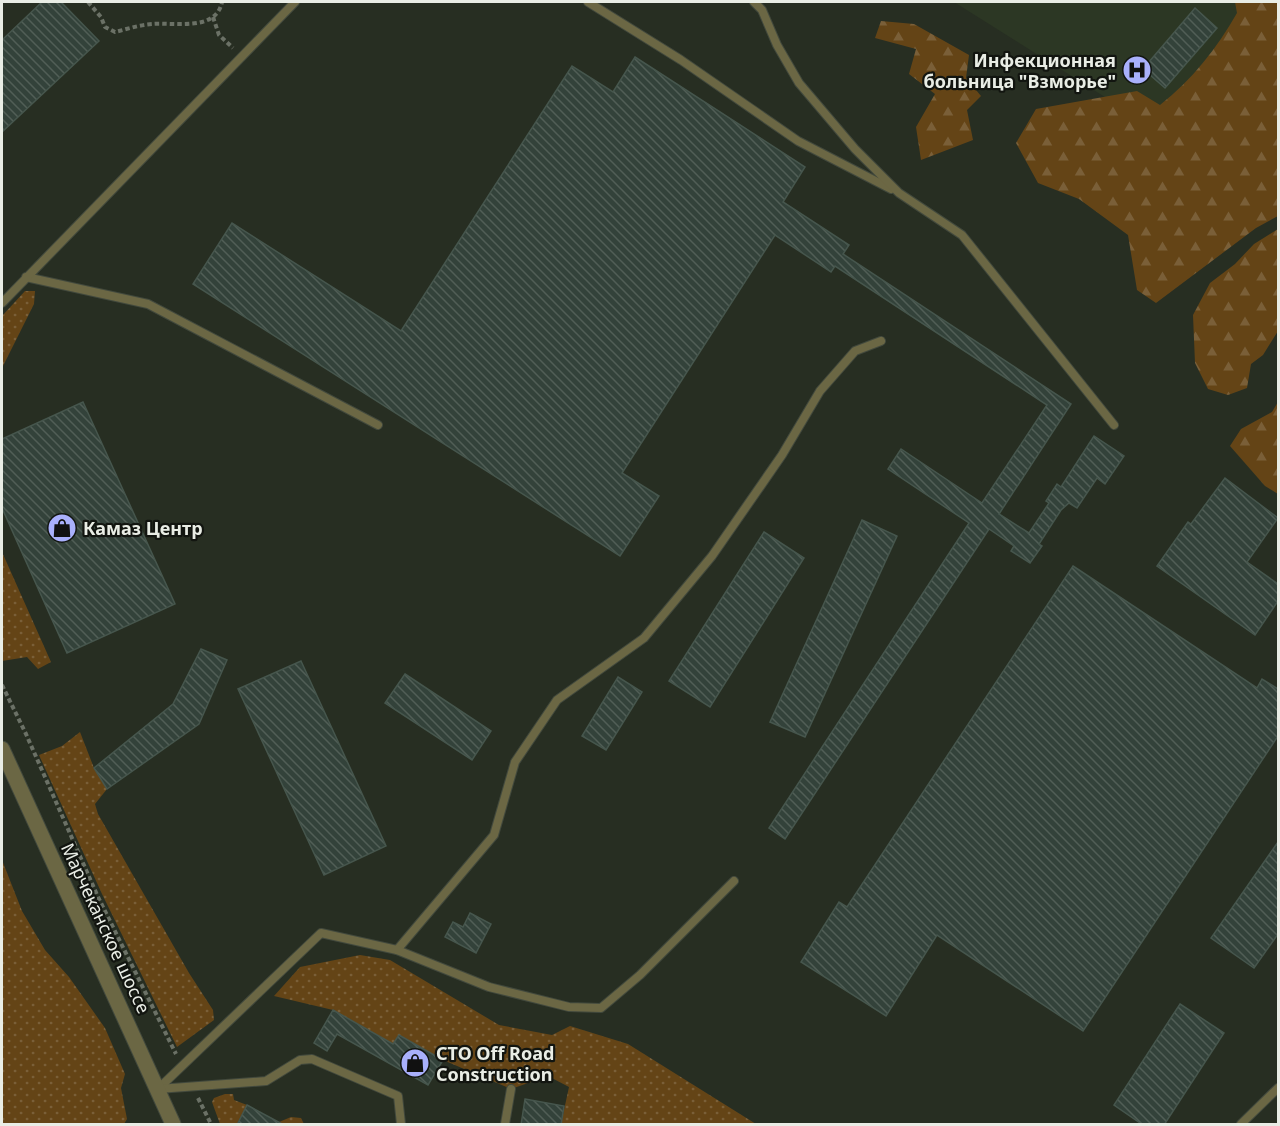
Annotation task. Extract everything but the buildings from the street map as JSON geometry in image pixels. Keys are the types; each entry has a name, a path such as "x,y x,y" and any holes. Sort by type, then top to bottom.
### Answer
{"street":[{"name":"Марчеканское шоссе","path":"2,749 158,1089 168,1123"}],"lane":[{"path":"2,303 295,2"},
{"path":"588,2 681,60 798,141 899,193 962,235 1114,425"},
{"path":"754,2 762,10 799,83 855,149 899,193"},
{"path":"26,277 148,304 378,425"},
{"path":"397,950 494,835 515,762 557,700 644,638 712,556 782,455 820,392 855,351 881,341"},
{"path":"158,1089 321,933 397,950 489,987 569,1007 601,1008 640,975 734,881"},
{"path":"158,1089 266,1081 300,1060 312,1059 398,1096 401,1125"},
{"path":"1241,1125 1278,1088"},
{"path":"505,1125 511,1089"}],"path":[{"path":"88,2 105,27 115,32 147,25 196,24 213,17 222,2"},
{"path":"213,17 219,35 234,49"},
{"path":"2,685 98,897 182,1066"},
{"path":"193,1086 211,1125"}],"shaded area":[{"name":"Инфекционная больница \"Взморье\"","path":"954,2 1257,2 1162,133"}],"green space":[{"path":"1235,2 1278,2 1278,216 1256,228 1156,303 1137,290 1128,235 1079,199 1038,183 1016,143 1036,109 1137,91 1160,105 1183,85 1221,39 1237,13"},
{"path":"881,21 914,24 969,55 966,78 981,96 967,110 973,140 921,160 916,127 935,94 909,74 916,49 875,38"},
{"path":"1278,229 1278,331 1263,355 1251,364 1247,388 1228,395 1208,389 1195,363 1193,315 1210,283 1235,264 1254,244"},
{"path":"25,291 35,291 34,304 2,368 2,316"},
{"path":"1278,402 1278,494 1265,486 1230,446 1241,429 1272,412"},
{"path":"2,552 51,662 38,669 27,657 2,661"},
{"path":"80,732 94,768 107,789 95,804 98,814 189,973 213,1010 214,1020 177,1047 102,894 39,755 62,746"},
{"path":"2,860 22,911 45,950 69,977 105,1028 125,1074 121,1088 127,1119 124,1124 2,1124"},
{"path":"360,955 390,960 499,1025 552,1035 570,1026 628,1044 756,1124 561,1124 569,1087 548,1076 511,1089 443,1060 399,1035 393,1044 333,1010 274,996 300,967"},
{"path":"233,1094 234,1100 247,1105 237,1124 220,1124 212,1102 214,1098"},
{"path":"268,1116 279,1122 291,1117 301,1118 304,1124 264,1124"}],"place":[{"name":"Инфекционная больница \"Взморье\"","path":"1137,70"},
{"name":"Камаз Центр","path":"62,528"},
{"name":"СТО Off Road Construction","path":"415,1063"}]}
